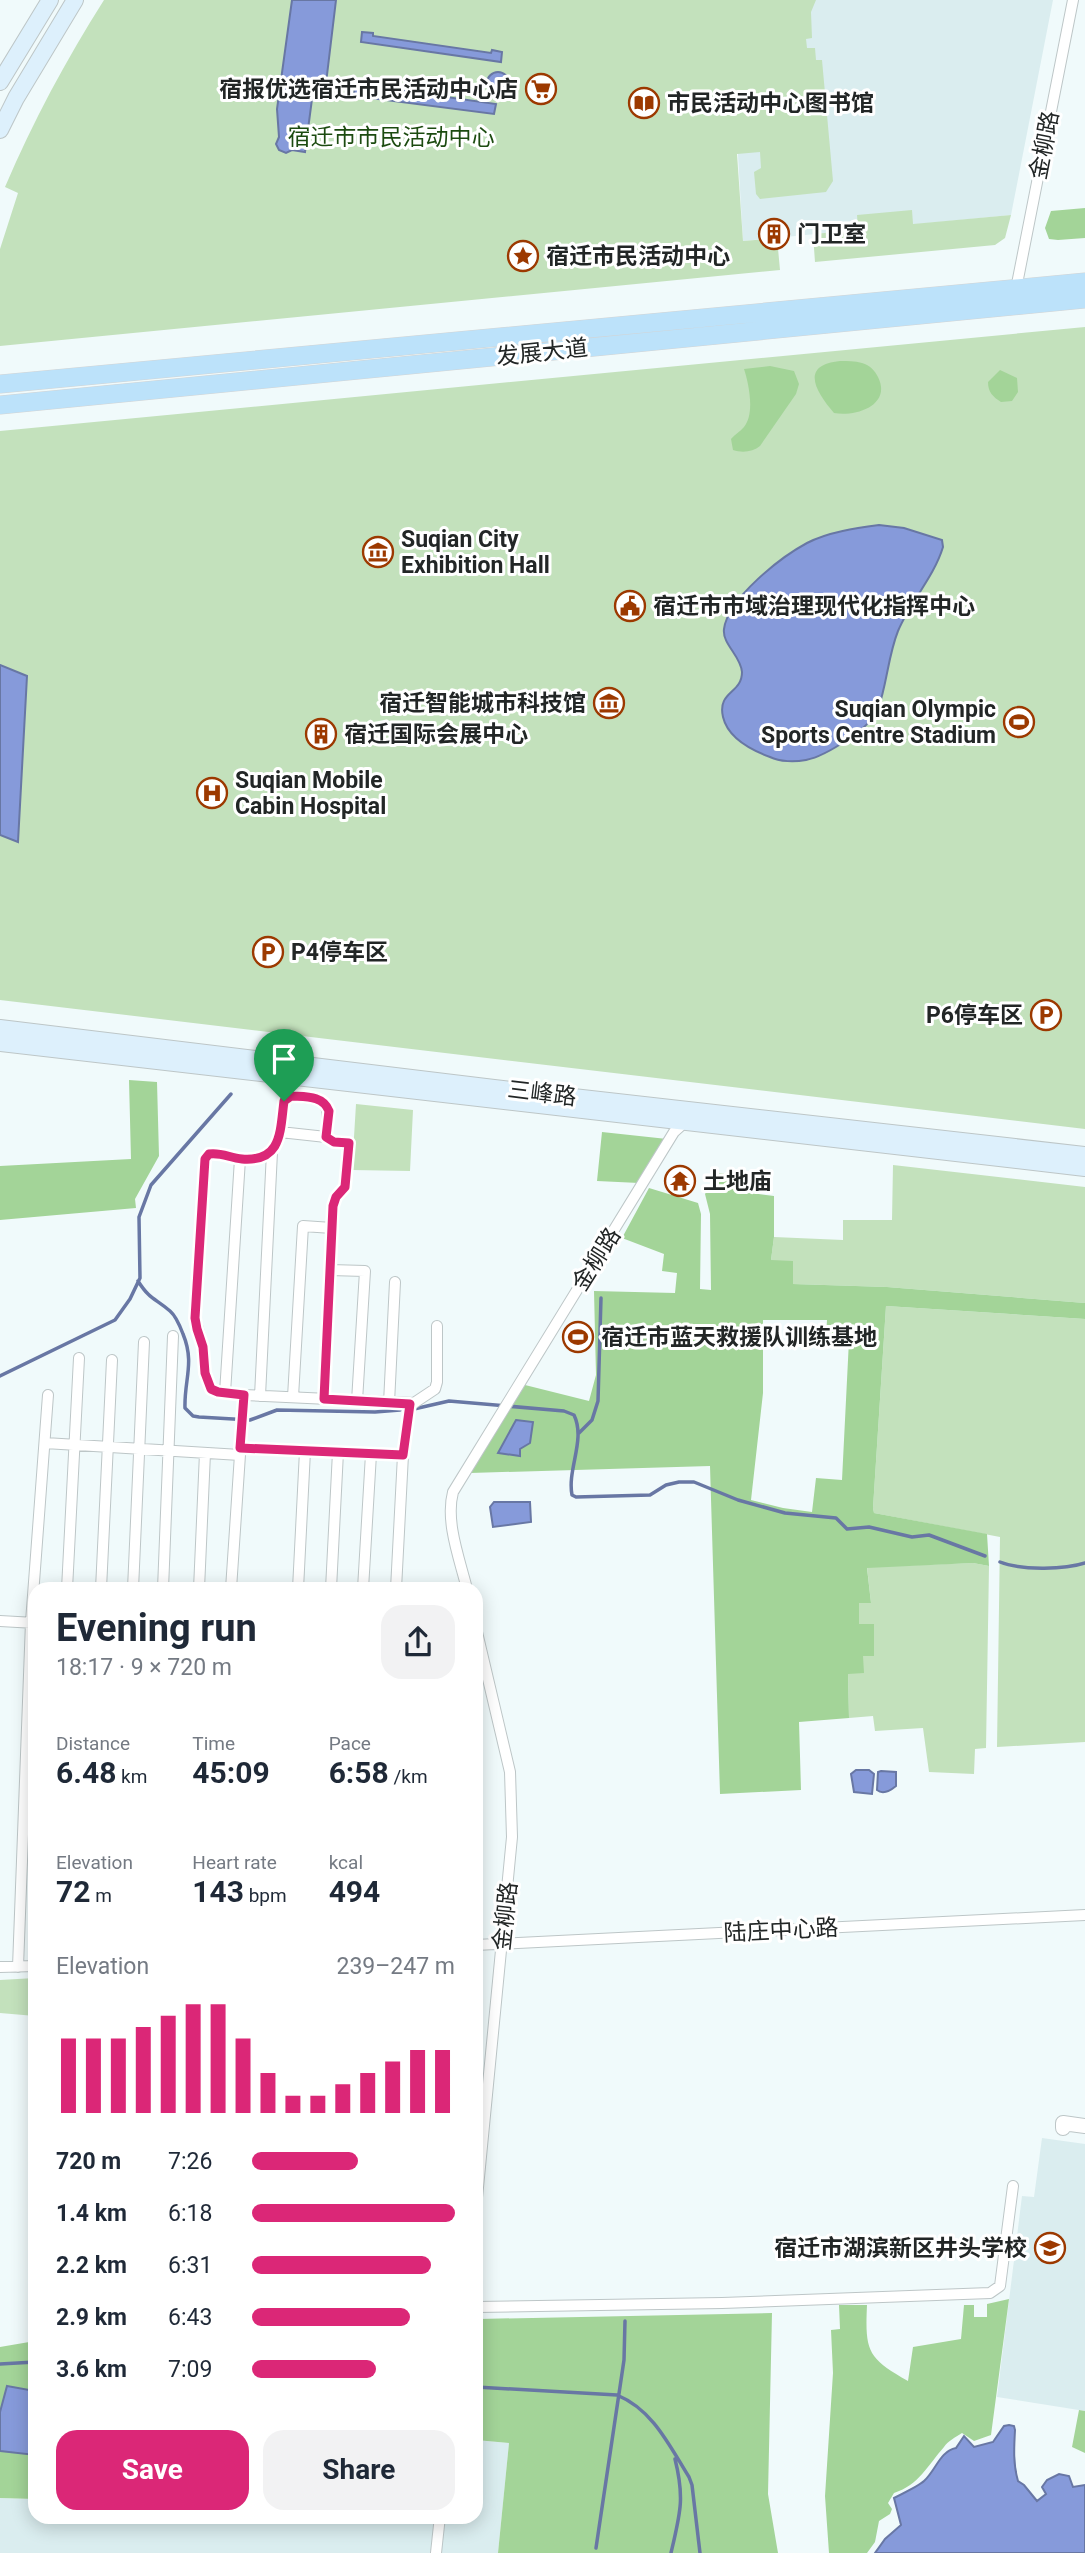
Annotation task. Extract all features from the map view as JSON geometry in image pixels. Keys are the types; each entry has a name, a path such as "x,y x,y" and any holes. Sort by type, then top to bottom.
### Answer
{"main road":[{"path":"0,82 50,0"},
{"path":"0,130 16,98 75,0"},
{"name":"发展大道","path":"0,384 1085,282"},
{"name":"发展大道","path":"0,405 1085,299"},
{"path":"0,377 74,377"},
{"path":"0,413 73,398"},
{"name":"三峰路","path":"0,1028 684,1123 1085,1168"},
{"name":"三峰路","path":"0,1043 298,1070 1085,1155"}],"street":[{"name":"金柳路","path":"1016,289 1073,0"},
{"path":"298,1070 300,1097"},
{"path":"260,1396 272,1152 280,1132 284,1101 291,1096 318,1099 327,1106 329,1111 326,1137"},
{"name":"金柳路","path":"465,1582 454,1534 452,1498 674,1132 684,1123"},
{"path":"280,1132 326,1137 334,1142 349,1143 345,1187 334,1201 324,1399"},
{"path":"272,1152 264,1157 240,1159 217,1153 209,1154 205,1159 195,1318 211,1389 244,1395 410,1404 435,1389 437,1326"},
{"path":"225,1393 240,1159"},
{"path":"293,1398 303,1226 332,1228"},
{"path":"330,1270 365,1271 357,1401"},
{"path":"389,1403 395,1282"},
{"path":"163,1582 173,1336"},
{"path":"134,1582 145,1342"},
{"path":"67,1582 79,1359"},
{"path":"101,1582 112,1360"},
{"path":"36,1582 48,1395"},
{"path":"232,1582 244,1395"},
{"path":"396,1582 403,1455 410,1404"},
{"path":"45,1443 205,1453 305,1451 403,1455"},
{"path":"298,1582 305,1451"},
{"path":"331,1582 338,1452"},
{"path":"199,1582 205,1453"},
{"path":"363,1582 371,1454"},
{"path":"0,1621 28,1623"},
{"name":"金柳路","path":"483,1658 510,1772 512,1838 483,2137"},
{"path":"18,1967 28,1738"},
{"name":"陆庄中心路","path":"483,1944 1085,1915"},
{"path":"0,1968 28,1966"},
{"path":"483,2307 722,2303 990,2294 1000,2286 1013,2186"},
{"path":"436,2553 439,2524"}],"shaded area":[{"path":"729,0 1053,0 1011,215 743,241"},
{"name":"宿迁市湖滨新区井头学校","path":"1042,2138 1085,2144 1085,2411 997,2397 1022,2196 1034,2197"},
{"path":"483,2441 509,2443 498,2553 0,2553 0,2498 28,2499 28,2524 483,2524"}],"green space":[{"name":"宿迁市市民活动中心","path":"104,0 816,0 811,12 812,38 806,39 807,48 815,48 816,60 822,60 833,181 826,192 760,199 756,194 754,172 761,168 760,152 737,154 743,241 777,238 780,270 0,346 0,249 18,193 5,187 51,91"},
{"path":"1085,208 1085,238 1049,239 1045,228 1051,211"},
{"path":"912,210 913,224 1011,215 1005,238 995,245 815,262 813,234 858,230 857,215"},
{"path":"1085,327 1085,1129 0,1000 0,431"},
{"path":"840,361 865,364 877,375 881,387 880,395 870,407 852,413 834,413 822,397 817,388 815,374 819,368"},
{"path":"770,366 794,371 799,384 796,394 760,446 754,450 733,450 731,439 744,427 749,415 749,391 744,369"},
{"path":"1000,370 1017,378 1018,392 1012,401 1001,402 989,389 988,382"},
{"path":"129,1080 157,1082 159,1156 135,1199 136,1208 0,1220 0,1166 131,1159"},
{"path":"356,1104 413,1110 410,1171 352,1170"},
{"path":"602,1132 667,1139 639,1183 597,1181"},
{"path":"893,1165 1085,1187 1085,1303 887,1287 793,1284 771,1260 774,1237 843,1240 843,1220 892,1220"},
{"path":"719,1173 752,1178 751,1193 774,1196 771,1260 793,1261 793,1284 887,1287 1085,1303 1085,1319 886,1306 874,1513 987,1534 989,1566 973,1563 867,1568 871,1603 859,1603 859,1624 874,1624 874,1656 863,1656 864,1673 848,1674 849,1718 799,1722 801,1790 720,1794 710,1466 470,1473 525,1385 589,1401 596,1375 594,1291 675,1293 677,1273 662,1271 664,1254 622,1238 649,1188 698,1203 701,1214 700,1289 711,1290 710,1214 705,1194","holes":["763,1320 827,1320 826,1338 849,1340 842,1480 816,1478 812,1512 751,1500 763,1393"]},
{"path":"886,1306 1085,1319 1085,1742 997,1747 1000,1537 874,1513"},
{"path":"973,1563 989,1566 986,1748 975,1749 974,1774 929,1772 923,1728 875,1731 873,1716 849,1718 848,1673 863,1673 863,1656 874,1655 859,1624 859,1603 871,1603 867,1567"},
{"path":"28,1978 28,2015 0,2013 0,1980"},
{"path":"1009,2299 991,2435 974,2441 962,2433 946,2445 917,2480 894,2493 888,2503 892,2509 890,2514 879,2521 875,2542 867,2553 829,2553 825,2496 833,2373 831,2330 840,2329 839,2305 867,2305 867,2333 871,2352 884,2366 908,2381 913,2347 961,2339 964,2305 974,2305 974,2317 987,2317 987,2304"},
{"path":"772,2313 768,2494 778,2553 498,2553 509,2443 483,2441 483,2319"},
{"path":"28,2342 28,2499 0,2498 0,2347"},
{"path":"1079,2410 1085,2411 1085,2453 1072,2447"}],"water":[{"path":"292,0 336,0 324,100 312,99 305,152 292,150 286,153 279,150 276,144 279,137 277,109"},
{"path":"362,32 373,33 373,36 491,53 492,50 502,52 501,62 361,42"},
{"path":"498,72 506,75 509,83 506,91 498,94 490,91 487,83 490,75"},
{"path":"355,84 496,104 494,114 354,96"},
{"path":"879,525 904,528 942,540 943,547 934,569 898,631 881,699 874,716 847,740 806,760 778,760 748,747 730,731 722,709 726,697 738,685 742,672 724,634 735,604 770,568 807,543 833,533"},
{"path":"0,665 27,676 18,842 0,835"},
{"path":"516,1420 533,1422 530,1443 520,1449 520,1456 498,1453"},
{"path":"494,1502 530,1502 531,1522 493,1527 490,1507"},
{"path":"856,1770 869,1770 874,1774 872,1794 854,1792 851,1774"},
{"path":"878,1772 896,1772 896,1786 889,1791 877,1790"},
{"path":"7,2386 28,2390 28,2454 0,2451 0,2412"},
{"path":"1004,2426 1014,2426 1015,2430 1014,2450 1018,2481 1037,2501 1046,2494 1042,2487 1047,2480 1059,2474 1069,2476 1073,2487 1085,2485 1085,2553 875,2553 885,2539 901,2525 894,2498 924,2481 942,2457 956,2448 964,2436 974,2447 993,2442"}],"waterway":[{"path":"0,1376 115,1320 130,1299 140,1278 139,1217 151,1185 231,1094"},
{"path":"138,1281 149,1295 172,1313 181,1328 189,1363 185,1408 193,1416 250,1420 277,1410 400,1410"},
{"path":"579,1433 592,1420 598,1401 601,1298"},
{"path":"414,1409 449,1401 564,1411 574,1415 578,1434 571,1485 572,1495 576,1497 650,1495 666,1485 694,1482 738,1500 785,1513 836,1518 847,1529 869,1527 912,1537 929,1535 985,1556"},
{"path":"1000,1562 1019,1567 1042,1568 1085,1563"},
{"path":"596,2548 624,2360 625,2321"},
{"path":"0,2364 28,2362"},
{"path":"483,2387 617,2395 641,2410 667,2441 689,2477 700,2553"},
{"path":"671,2553 680,2506 680,2485 675,2459"}],"place":[{"name":"宿报优选宿迁市民活动中心店","path":"541,89"},
{"name":"市民活动中心图书馆","path":"644,103"},
{"name":"门卫室","path":"774,234"},
{"name":"宿迁市民活动中心","path":"523,256"},
{"name":"Suqian City Exhibition Hall","path":"378,552"},
{"name":"宿迁市市域治理现代化指挥中心","path":"630,606"},
{"name":"宿迁智能城市科技馆","path":"609,703"},
{"name":"Suqian Olympic Sports Centre Stadium","path":"1019,722"},
{"name":"宿迁国际会展中心","path":"321,734"},
{"name":"Suqian Mobile Cabin Hospital","path":"212,793"},
{"name":"P4停车区","path":"268,952"},
{"name":"P6停车区","path":"1046,1015"},
{"name":"土地庙","path":"680,1181"},
{"name":"宿迁市蓝天救援队训练基地","path":"578,1337"},
{"name":"宿迁市湖滨新区井头学校","path":"1050,2248"}],"route":[{"path":"291,1096 322,1101 329,1111 326,1137 334,1142 349,1143 345,1187 336,1197 333,1206 324,1399 410,1404 403,1455 240,1448 244,1395 218,1392 211,1389 208,1382 195,1318 205,1159 209,1154 217,1153 252,1159 272,1152 280,1132 284,1101 291,1096"}]}
